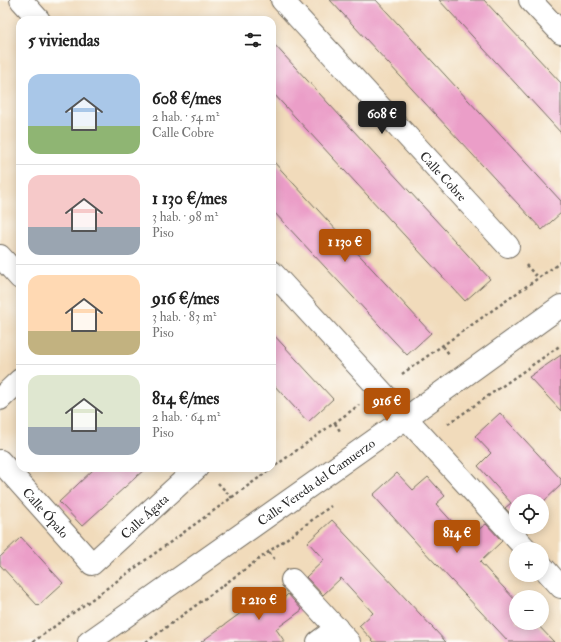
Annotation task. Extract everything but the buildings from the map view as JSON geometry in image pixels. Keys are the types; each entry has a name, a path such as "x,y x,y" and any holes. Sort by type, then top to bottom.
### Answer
{"street":[{"path":"21,0 35,16"},
{"name":"Calle Cobre","path":"282,0 508,246"},
{"path":"530,0 561,33"},
{"path":"0,256 16,274"},
{"path":"276,276 520,542"},
{"name":"Calle Vereda del Camuerzo","path":"89,642 406,418 561,306"},
{"path":"0,399 16,384"},
{"name":"Calle Ópalo","path":"0,461 92,564"},
{"name":"Calle Ágata","path":"92,564 193,472"},
{"path":"549,574 561,587"},
{"path":"292,580 343,635 318,642"}],"path":[{"path":"276,466 380,390 561,262"},
{"path":"426,440 561,345"},
{"path":"33,642 37,641 268,472"},
{"path":"146,642 335,503"}]}
